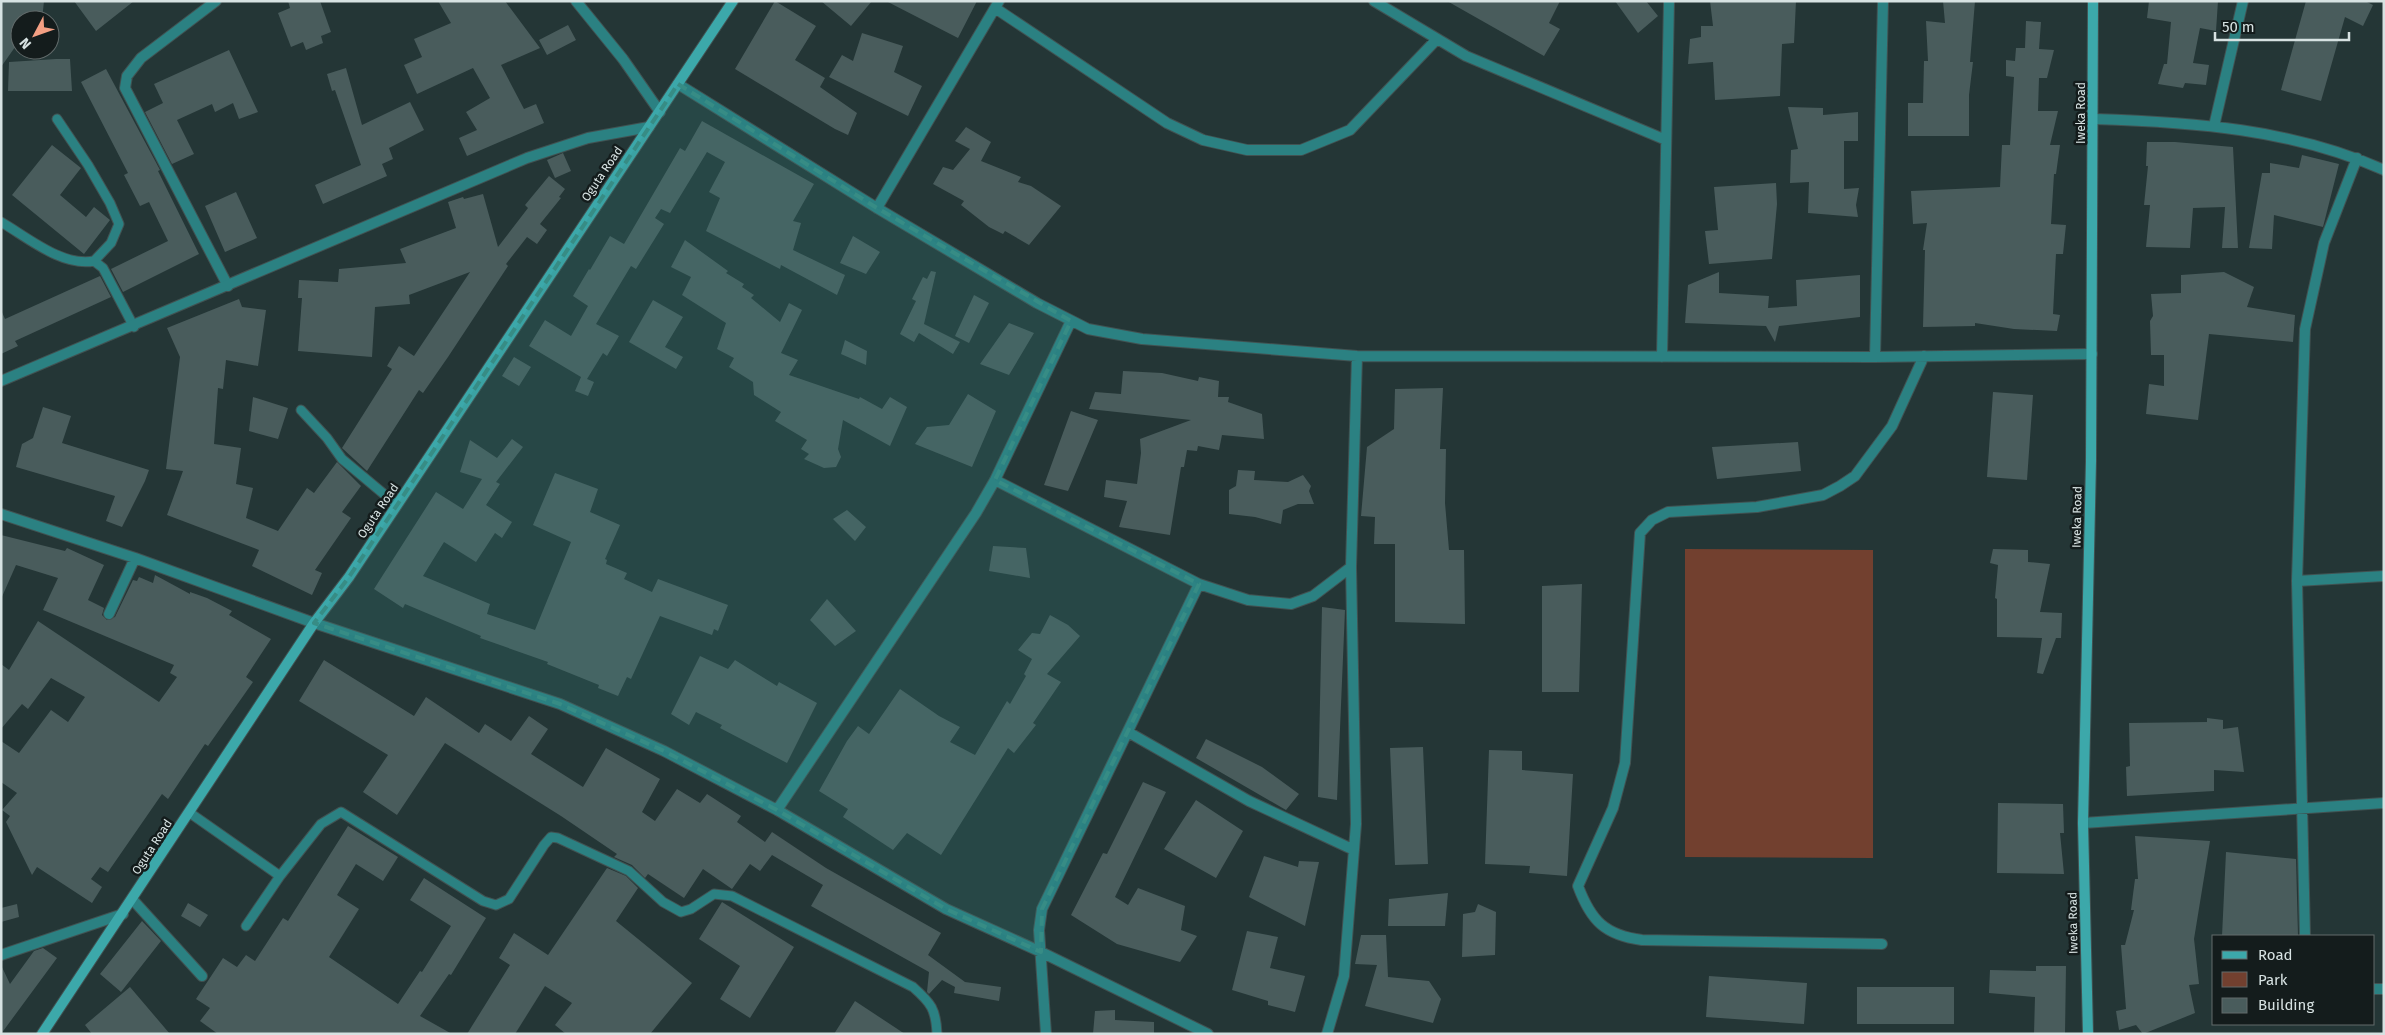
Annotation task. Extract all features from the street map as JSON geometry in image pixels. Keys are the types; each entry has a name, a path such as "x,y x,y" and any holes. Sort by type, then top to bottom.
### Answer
{"main road":[{"name":"Oguta Road","path":"42,1034 133,900 314,623 349,577 733,1"},
{"name":"Iweka Road","path":"2088,1034 2083,823 2092,354 2094,1"}],"street":[{"path":"216,1 141,58 128,76 125,88 228,286"},
{"path":"576,1 623,60 660,112"},
{"path":"1374,1 1466,56 1666,140"},
{"path":"1662,357 1669,1"},
{"path":"1875,357 1883,1"},
{"path":"2214,126 2243,1"},
{"path":"877,208 997,4 1167,123 1203,140 1247,150 1301,150 1350,130 1437,39"},
{"path":"678,84 877,208 1071,321 1088,329 1142,339 1357,356 1875,357 2092,354"},
{"path":"2094,119 2176,122 2264,133 2357,158 2384,170"},
{"path":"1,381 134,327 527,158 588,138 649,127"},
{"path":"2305,935 2297,581 2305,328 2324,243 2357,158"},
{"path":"777,810 995,480 1071,321"},
{"path":"1326,1034 1344,976 1356,824 1351,567 1357,356"},
{"path":"1882,944 1642,940 1622,937 1604,927 1587,910 1578,886 1613,808 1625,763 1640,533 1652,520 1668,512 1757,506 1823,496 1840,486 1855,476 1892,426 1924,356"},
{"path":"995,480 1199,584 1248,600 1291,604 1313,596 1351,567"},
{"path":"1,514 135,558 314,623 560,704 664,751 777,810 946,909 1041,952 1208,1034"},
{"path":"109,614 135,558"},
{"path":"2297,581 2384,576"},
{"path":"1046,1034 1039,930 1042,909 1199,584"},
{"path":"1128,732 1250,801 1354,850"},
{"path":"2083,823 2302,810 2384,803"},
{"path":"133,900 202,976"},
{"path":"1,955 123,914"}],"lane":[{"path":"1,222 70,260 94,261 111,243 119,224 110,203 88,165 57,119"},
{"path":"94,261 103,268 134,327"},
{"path":"301,410 327,438 342,459 397,505"},
{"path":"246,926 280,876 322,824 340,812 483,901 496,905 509,899 551,837 558,838 629,871 662,902 680,912 691,910 714,894 732,896 913,987 933,1008 937,1016 937,1034"},
{"path":"190,813 280,876"}],"highlighted area":[{"path":"678,84 877,208 1071,321 995,480 1199,584 1042,909 1041,952 946,909 777,810 664,751 560,704 314,623 349,577"}],"green space":[{"path":"1685,549 1873,550 1873,858 1685,857"}],"building":[{"path":"1,1 44,1 43,10 10,10 10,54 1,67"},
{"path":"74,1 134,1 96,31"},
{"path":"288,1 320,1 331,32 321,36 323,43 306,50 303,42 291,47 278,13 290,8"},
{"path":"438,1 505,1 540,48 501,65 524,109 536,104 544,123 467,156 459,138 477,130 466,112 490,98 473,68 417,94 404,65 422,57 414,39 451,23"},
{"path":"775,1 816,26 795,60 825,78 820,87 857,113 848,135 735,69"},
{"path":"821,1 872,1 851,26"},
{"path":"886,1 977,1 958,38"},
{"path":"1447,1 1560,1 1549,23 1560,29 1544,56"},
{"path":"1615,1 1646,1 1658,16 1638,33"},
{"path":"1710,1 1796,1 1794,43 1782,44 1780,96 1715,100 1713,62 1688,64 1690,39 1701,37 1701,26 1713,26"},
{"path":"1943,1 1975,1 1970,62 1973,62 1969,95 1969,136 1908,136 1908,103 1923,103 1924,61 1928,61 1926,21 1945,23"},
{"path":"2149,1 2218,1 2216,31 2200,28 2193,63 2209,65 2206,85 2185,83 2183,88 2158,84 2164,64 2167,64 2171,22 2147,18"},
{"path":"2306,1 2365,1 2373,5 2363,26 2345,17 2321,101 2281,90"},
{"path":"2026,21 2041,22 2039,49 2054,50 2047,78 2039,78 2038,111 2058,111 2050,145 2060,145 2056,174 2054,174 2051,224 2066,225 2063,254 2056,254 2053,314 2060,315 2057,331 2014,329 1975,323 1975,326 1923,327 1925,250 1923,250 1927,223 1913,224 1911,191 2000,187 2002,145 2010,145 2014,77 2006,76 2006,60 2015,61 2016,48 2025,48"},
{"path":"568,25 576,40 547,55 539,40"},
{"path":"862,33 903,46 894,72 922,86 908,116 829,77 842,55 853,61"},
{"path":"229,50 258,112 239,119 233,103 215,112 212,104 177,120 194,154 172,164 145,112 163,103 154,84"},
{"path":"70,59 72,91 8,91 9,62"},
{"path":"346,68 362,125 410,102 424,130 389,148 393,159 382,164 387,176 323,204 315,185 361,165 335,90 332,91 327,74"},
{"path":"106,69 160,170 158,171 199,254 123,292 111,269 168,241 149,202 140,206 124,175 128,173 81,82"},
{"path":"1788,107 1823,108 1823,115 1858,112 1858,141 1844,141 1844,189 1859,188 1856,205 1858,217 1808,213 1809,182 1790,183 1791,150 1798,149"},
{"path":"702,121 814,184 793,221 801,223 793,250 845,275 837,295 781,265 780,269 706,231 720,198 709,192 725,162 707,152 670,213 661,209 655,218 664,224 636,269 631,266 596,324 619,336 607,356 603,353 587,379 594,382 588,396 575,391 581,377 529,346 545,320 571,336 588,306 573,296 589,269 610,236 624,244 680,148 685,151"},
{"path":"966,127 991,142 981,161 1021,177 1018,182 1031,186 1061,206 1029,245 1005,231 1003,234 989,227 961,205 964,201 933,184 943,167 953,170 970,149 955,141"},
{"path":"2147,142 2175,142 2233,147 2238,248 2222,248 2225,207 2193,208 2190,248 2146,247 2150,205 2144,205 2148,166 2146,166"},
{"path":"52,145 81,168 60,195 86,217 94,207 110,220 84,254 12,195"},
{"path":"563,153 571,171 555,178 547,160"},
{"path":"2302,155 2339,164 2323,227 2274,215 2272,249 2249,248 2262,173 2270,173 2270,163 2299,168"},
{"path":"549,176 565,189 559,197 561,198 540,224 547,230 537,244 527,237 506,264 508,266 448,357 423,393 419,390 367,471 342,448 392,369 387,366 399,346 414,356 470,272 409,295 410,304 375,307 372,357 298,351 302,298 298,298 299,280 338,282 339,269 406,263 400,249 456,228 448,202 463,197 464,199 483,194 498,247 528,208 525,205"},
{"path":"1776,183 1777,204 1772,259 1709,264 1705,231 1718,230 1714,187"},
{"path":"236,192 257,238 225,252 205,206"},
{"path":"853,236 880,252 866,274 840,263"},
{"path":"685,240 728,271 726,273 744,284 742,287 754,295 751,298 780,322 789,303 802,310 781,353 798,360 789,375 859,399 860,397 882,409 890,397 907,407 890,446 843,420 838,449 841,457 836,467 824,468 804,459 809,454 801,449 807,440 775,421 781,412 754,395 753,382 729,367 734,358 717,349 726,323 682,295 691,277 671,267"},
{"path":"931,271 936,272 924,324 960,342 953,354 919,333 914,342 900,334 916,301 912,299 923,277 927,279"},
{"path":"1719,272 1719,293 1769,296 1768,308 1797,306 1796,280 1860,275 1860,317 1779,326 1775,342 1766,326 1685,323 1688,285"},
{"path":"2224,272 2254,287 2247,307 2295,315 2293,342 2209,334 2198,420 2146,414 2149,384 2164,386 2164,355 2151,355 2150,321 2153,316 2151,294 2181,293 2181,275"},
{"path":"100,276 111,297 15,341 18,346 1,354 1,310 5,319"},
{"path":"974,295 989,303 969,343 955,336"},
{"path":"239,299 242,307 266,310 258,366 226,360 223,389 218,388 214,444 241,448 236,484 253,488 246,518 278,531 307,488 314,493 337,462 361,486 342,512 351,518 315,570 322,573 312,595 252,566 259,550 167,515 183,471 166,469 180,357 167,328"},
{"path":"653,300 683,317 665,347 683,357 676,369 629,342"},
{"path":"1009,323 1034,333 1009,375 980,364"},
{"path":"845,340 867,351 866,365 841,354"},
{"path":"514,357 531,367 519,386 502,376"},
{"path":"1123,371 1162,373 1198,381 1199,377 1219,381 1218,397 1229,397 1228,402 1262,414 1264,439 1222,435 1219,450 1198,446 1197,451 1187,450 1184,467 1181,467 1170,535 1119,527 1127,501 1104,497 1106,480 1137,484 1141,453 1140,439 1191,420 1089,409 1095,392 1121,394"},
{"path":"1443,388 1440,449 1446,449 1445,503 1449,550 1464,550 1465,624 1395,622 1395,544 1374,544 1375,517 1361,516 1367,447 1394,429 1395,389"},
{"path":"1993,392 2033,395 2027,480 1987,477"},
{"path":"968,394 996,411 972,467 915,444 927,427 949,425"},
{"path":"253,397 288,408 278,439 249,431"},
{"path":"43,407 71,416 62,443 149,470 122,527 106,521 115,496 16,467 22,444 33,438"},
{"path":"1071,411 1098,420 1068,491 1044,485"},
{"path":"512,439 523,447 496,482 500,484 486,505 512,522 502,538 495,533 476,562 444,542 423,576 490,604 487,614 535,630 571,542 533,525 555,473 598,489 590,512 620,525 605,559 607,560 606,564 627,573 624,579 652,592 658,579 728,605 718,631 714,629 712,635 660,616 631,679 627,677 618,696 598,688 599,685 547,664 548,662 480,638 481,636 405,604 403,608 374,589 436,492 463,509 482,479 460,472 470,440 497,458"},
{"path":"1798,442 1801,471 1717,479 1712,447"},
{"path":"1238,470 1255,471 1254,480 1288,482 1303,475 1311,486 1309,491 1314,504 1298,504 1283,510 1281,524 1255,517 1229,514 1229,490 1236,486"},
{"path":"847,510 866,527 855,541 833,519"},
{"path":"1,535 65,551 67,548 104,565 88,600 104,608 102,615 107,620 115,617 133,580 137,581 139,577 153,583 155,575 190,594 190,592 207,598 232,611 229,615 271,639 246,677 253,682 208,746 205,744 168,799 162,794 108,872 100,867 91,879 102,887 92,903 37,867 32,875 6,822 10,816 2,810 17,793 1,782 1,741 19,753 51,710 68,722 85,697 51,678 28,709 22,704 1,729 1,664 9,670 38,621 159,702 177,677 170,673 174,665 43,610 58,578 16,565 1,599"},
{"path":"993,546 1026,548 1030,578 989,571"},
{"path":"1993,549 2028,550 2028,562 2050,564 2040,612 2062,613 2061,638 2056,638 2043,674 2037,673 2042,638 1997,637 1997,599 1995,598 1998,565 1990,563"},
{"path":"1582,584 1579,692 1542,692 1542,586"},
{"path":"827,599 856,631 835,646 810,620"},
{"path":"1322,607 1345,610 1337,800 1318,797"},
{"path":"1050,615 1068,625 1080,636 1047,674 1061,682 1033,723 1036,725 1014,753 1008,748 941,855 907,833 893,850 843,817 848,809 819,791 847,741 858,726 869,734 900,689 939,716 960,727 950,742 975,755 1007,701 1010,704 1026,676 1024,674 1032,659 1018,650 1032,633 1040,634"},
{"path":"700,656 728,669 735,660 777,686 779,682 817,703 787,763 720,728 722,725 696,712 689,725 671,714"},
{"path":"324,660 414,716 426,697 479,733 485,724 511,741 529,716 548,729 531,754 583,787 606,748 660,779 642,812 655,821 677,789 700,803 707,794 741,816 737,822 765,842 772,832 826,868 941,933 928,955 965,982 1001,987 999,1001 954,993 955,987 942,980 929,994 927,992 929,972 811,906 823,885 772,855 760,871 750,864 732,889 703,869 684,898 648,874 645,878 632,865 614,857 617,854 561,816 445,743 397,815 363,792 388,755 299,701"},
{"path":"2207,718 2223,720 2223,729 2238,727 2244,772 2214,770 2214,791 2127,796 2126,767 2130,766 2129,723 2207,722"},
{"path":"1206,739 1262,767 1299,794 1286,810 1196,758"},
{"path":"1423,747 1428,864 1395,865 1390,748"},
{"path":"1489,750 1522,751 1522,770 1573,774 1567,876 1529,873 1530,866 1485,864"},
{"path":"1143,782 1166,792 1115,897 1128,905 1138,888 1185,906 1181,930 1197,936 1180,962 1117,944 1071,915 1103,853 1107,854"},
{"path":"1196,800 1243,831 1216,878 1164,849"},
{"path":"1998,803 2063,804 2064,833 2060,833 2064,874 1997,873"},
{"path":"348,826 398,857 383,881 356,864 337,895 359,909 329,957 398,1004 420,971 422,972 451,926 410,900 424,878 486,918 451,975 449,974 420,1016 452,1034 218,1034 200,1021 210,1008 196,999 223,958 237,967 246,955 255,961 283,918 288,921"},
{"path":"2135,836 2210,841 2194,939 2199,984 2189,985 2195,1013 2143,1034 2136,1025 2119,1030 2116,1011 2126,1009 2121,945 2125,945 2134,910 2131,910 2135,879 2138,879"},
{"path":"2226,852 2296,859 2298,935 2222,935"},
{"path":"1264,856 1298,867 1299,861 1319,862 1305,926 1249,897"},
{"path":"607,868 626,876 638,888 616,921 692,983 650,1034 566,1034 555,1025 572,1003 545,986 515,1034 467,1034 510,965 499,958 514,933 548,955"},
{"path":"1448,893 1445,926 1388,926 1389,899"},
{"path":"722,902 794,947 750,1018 720,999 740,966 699,939"},
{"path":"188,903 208,915 200,927 181,916"},
{"path":"17,904 19,917 1,922 1,908"},
{"path":"1478,904 1496,912 1495,955 1462,957 1463,914 1475,912"},
{"path":"142,921 161,941 121,992 100,974"},
{"path":"1247,931 1278,937 1270,968 1305,976 1295,1012 1268,1005 1268,1001 1232,990"},
{"path":"1361,935 1386,935 1388,977 1429,981 1441,999 1433,1023 1365,1006 1377,965 1355,964"},
{"path":"43,948 57,958 1,1034 1,965 10,984 34,951"},
{"path":"2036,966 2066,966 2065,1034 2034,1034 2035,997 1989,993 1990,970 2036,971"},
{"path":"1709,976 1807,983 1804,1024 1706,1017"},
{"path":"130,987 170,1034 92,1034 85,1025"},
{"path":"1857,987 1954,987 1954,1024 1857,1024"},
{"path":"855,1001 905,1034 834,1034"},
{"path":"1115,1010 1115,1020 1154,1022 1154,1034 1093,1034 1095,1011"}]}
